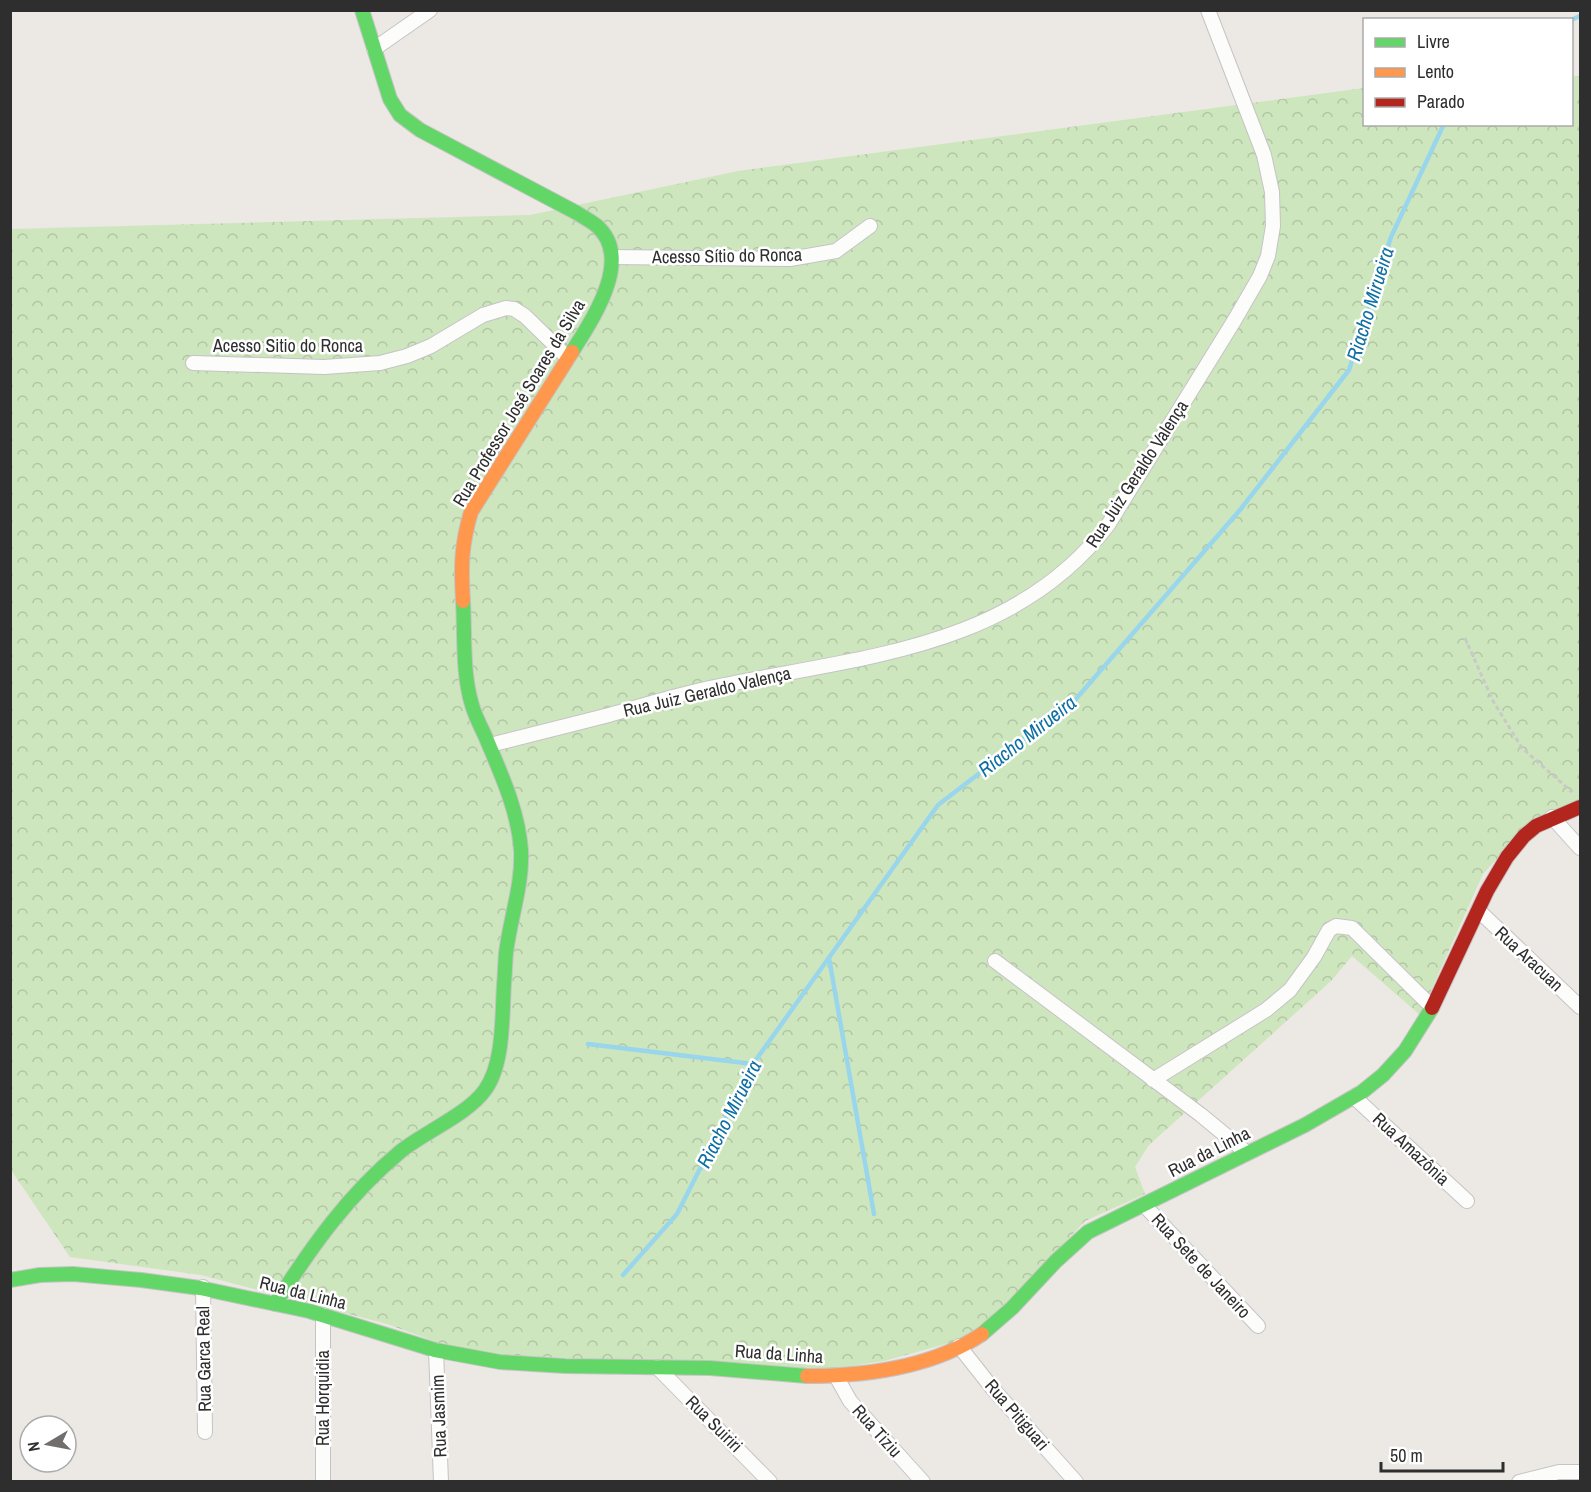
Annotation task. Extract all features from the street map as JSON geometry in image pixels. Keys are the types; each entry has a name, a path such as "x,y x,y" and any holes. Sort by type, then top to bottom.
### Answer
{"street":[{"path":"362,10 390,99 400,115 420,130 577,213 597,226 607,239 612,257"},
{"path":"374,49 430,10"},
{"name":"Rua Juiz Geraldo Valença","path":"490,745 702,690 810,670 931,642 1004,612 1033,595 1090,548 1108,525 1234,321 1260,276 1268,256 1273,226 1272,192 1264,154 1208,10"},
{"name":"Acesso Sítio do Ronca","path":"612,257 790,260 836,251 870,226"},
{"name":"Rua Professor José Soares da Silva","path":"275,1304 305,1257 346,1203 368,1180 403,1150 474,1101 486,1089 496,1067 501,1033 506,953 519,882 521,851 517,822 504,780 472,705 467,680 461,567 463,540 471,512 592,318 609,282 612,257"},
{"name":"Acesso Sitio do Ronca","path":"193,363 324,367 380,363 407,356 431,346 483,315 506,308 514,309 525,316 568,358"},
{"name":"Rua da Linha","path":"10,1281 44,1275 85,1275 148,1279 203,1287 323,1315 436,1350 495,1361 536,1365 699,1367 806,1376 836,1376 869,1373 929,1358 986,1332 1012,1309 1070,1245 1088,1232 1334,1111 1393,1065 1432,1007 1453,968 1488,886 1510,854 1524,836 1552,817 1581,807"},
{"path":"1552,817 1581,848"},
{"name":"Rua Aracuan","path":"1478,910 1581,1007"},
{"path":"1154,1080 1252,1020 1277,1002 1290,990 1314,957 1329,930 1336,926 1352,928 1432,1007"},
{"path":"995,961 1201,1115 1247,1153"},
{"name":"Rua Amazônia","path":"1354,1097 1467,1201"},
{"name":"Rua Sete de Janeiro","path":"1144,1205 1258,1326"},
{"name":"Rua Garca Real","path":"203,1287 206,1432"},
{"name":"Rua Horquidia","path":"323,1315 323,1482"},
{"name":"Rua Pitiguari","path":"959,1346 993,1389 1076,1482"},
{"name":"Rua Jasmim","path":"436,1350 441,1482"},
{"name":"Rua Suiriri","path":"657,1367 770,1482"},
{"name":"Rua Tiziu","path":"836,1376 850,1401 923,1482"},
{"path":"1519,1482 1559,1472 1581,1472"}],"path":[{"path":"1465,638 1493,701 1522,748 1572,792"}],"green space":[{"path":"1573,76 1580,76 1580,804 1524,829 1483,874 1420,1015 1352,956 1331,981 1149,1145 1135,1167 1145,1194 1085,1221 1002,1309 960,1340 884,1361 831,1369 499,1355 442,1344 387,1324 201,1275 70,1257 11,1170 10,229 530,215 738,171 1363,88 1363,126 1573,126"}],"waterway":[{"name":"Riacho Mirueira","path":"1573,19 1580,16"},
{"name":"Riacho Mirueira","path":"623,1275 677,1214 753,1064 938,805 1075,700 1240,510 1349,370 1391,237 1443,126"},
{"path":"829,958 874,1214"},
{"path":"588,1044 753,1064"}],"traffic: fast":[{"path":"362,10 390,99 400,115 420,130 577,213 597,226 607,240 612,255 611,272 606,289 590,323 572,352"},
{"path":"275,1304 317,1242 364,1185 401,1151 457,1115 477,1099 485,1090 496,1067 501,1039 506,953 518,889 521,850 508,792 475,713 469,692 465,667 463,601"},
{"path":"982,1334 1012,1308 1056,1261 1088,1232 1305,1125 1362,1092 1383,1075 1405,1051 1432,1008"},
{"path":"10,1280 40,1275 73,1274 200,1288 309,1311 435,1350 500,1362 565,1366 710,1368 807,1376"}],"traffic: slow":[{"path":"463,601 463,556 471,512 572,352"},
{"path":"807,1376 852,1374 920,1362 963,1345 982,1334"}],"traffic: jam":[{"path":"1432,1008 1487,891 1507,857 1524,836 1536,826 1580,807"}]}
